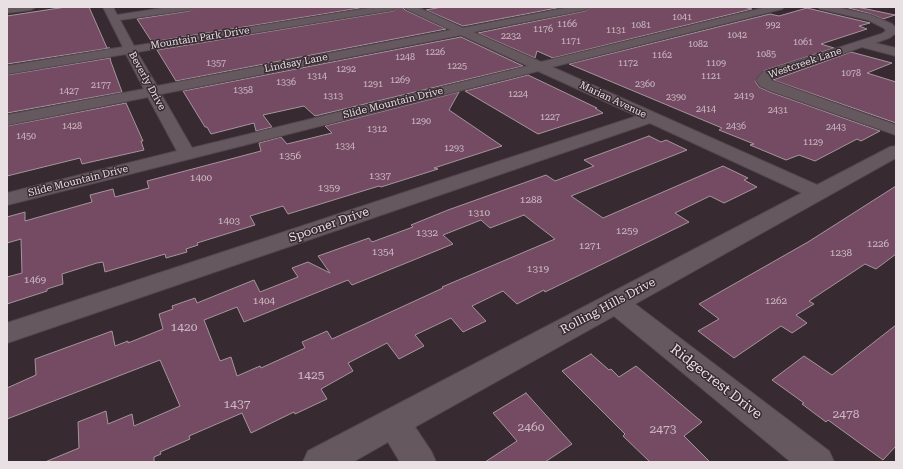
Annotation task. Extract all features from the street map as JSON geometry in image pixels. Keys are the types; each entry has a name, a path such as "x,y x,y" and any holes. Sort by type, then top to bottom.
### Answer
{"street":[{"path":"7,10 30,7"},
{"name":"Beverly Drive","path":"108,7 187,154"},
{"path":"114,18 189,7"},
{"name":"Mountain Park Drive","path":"7,70 393,7"},
{"name":"Marian Avenue","path":"409,7 818,193"},
{"name":"Lindsay Lane","path":"7,120 585,7"},
{"name":"Slide Mountain Drive","path":"7,199 779,7"},
{"name":"Westcreek Lane","path":"823,7 871,18 888,26 891,29 891,32 885,36 863,44 768,75 763,80 765,83 776,88 896,130"},
{"path":"863,44 896,52"},
{"name":"Spooner Drive","path":"7,333 651,117"},
{"name":"Rolling Hills Drive","path":"320,462 896,151"},
{"name":"Ridgecrest Drive","path":"616,303 817,462"},
{"path":"394,422 419,462"}],"building":[{"path":"66,7 89,7 107,48 110,48 7,64 7,16"},
{"path":"195,7 366,7 152,42 137,19 189,11"},
{"path":"399,7 402,7 405,10 446,29 176,81 157,50 393,11"},
{"path":"442,7 562,7 463,26 426,10"},
{"path":"591,7 743,7 752,9 553,58 537,51 535,58 478,33 585,11"},
{"path":"845,7 857,7 895,15 883,19"},
{"path":"807,8 870,23 859,26 867,29 821,44 834,48 763,71 755,81 759,87 770,92 880,131 861,141 857,139 815,161 799,155 786,160 750,145 754,144 719,130 722,128 569,64 770,14 779,16"},
{"path":"461,37 523,66 315,116 304,106 263,115 272,127 256,131 254,123 211,134 207,127 205,127 183,91"},
{"path":"851,52 892,63 867,73 896,82 896,123 773,80"},
{"path":"110,58 122,92 7,113 7,75"},
{"path":"528,75 597,108 595,108 603,113 538,134 465,91"},
{"path":"459,92 449,110 502,146 434,168 438,169 288,214 283,206 250,216 255,225 197,243 198,245 186,249 187,252 166,258 165,254 105,272 103,262 62,274 63,284 47,289 47,291 7,304 7,277 22,273 21,239 7,243 7,217 25,212 25,221 92,202 90,195 113,189 115,197 149,188 147,181 261,151 259,143 281,137 287,144 332,133 325,126"},
{"path":"126,103 143,141 141,141 144,150 82,164 80,158 7,176 7,126"},
{"path":"649,136 661,142 666,140 687,150 571,196 603,218 723,166 748,178 744,180 757,187 724,203 710,196 675,213 689,222 545,292 544,290 517,304 503,291 472,306 486,321 463,332 451,318 415,335 424,346 399,359 387,343 348,363 353,371 321,389 327,399 295,414 294,412 251,433 242,413 189,436 190,439 160,452 161,454 154,457 154,462 45,462 79,448 78,422 106,411 108,424 132,414 134,426 180,406 160,360 7,419 7,388 36,375 35,359 112,331 115,346 128,341 128,343 163,329 159,314 173,309 172,306 195,298 197,303 254,280 260,292 298,277 292,268 308,262 330,273 318,256 369,238 372,242 413,227 411,225 448,210 546,175 555,181 594,166 584,160","holes":["524,215 555,239 442,287 443,288 332,339 327,331 302,342 305,348 261,368 260,366 237,376 231,357 220,361 204,320 237,307 244,322 348,280 352,285 453,244 443,235 481,220 490,228"]},
{"path":"896,186 896,254 876,269 865,264 809,301 814,304 796,315 807,323 792,333 781,326 734,358 698,331 719,319 699,304 808,242"},
{"path":"896,325 896,446 883,460 828,420 826,422 802,404 804,403 772,380 804,356 832,375"},
{"path":"591,354 619,377 636,366 702,422 684,436 710,462 650,462 623,436 625,434 562,371"},
{"path":"526,393 572,444 545,462 485,462 517,441 493,413"}]}
